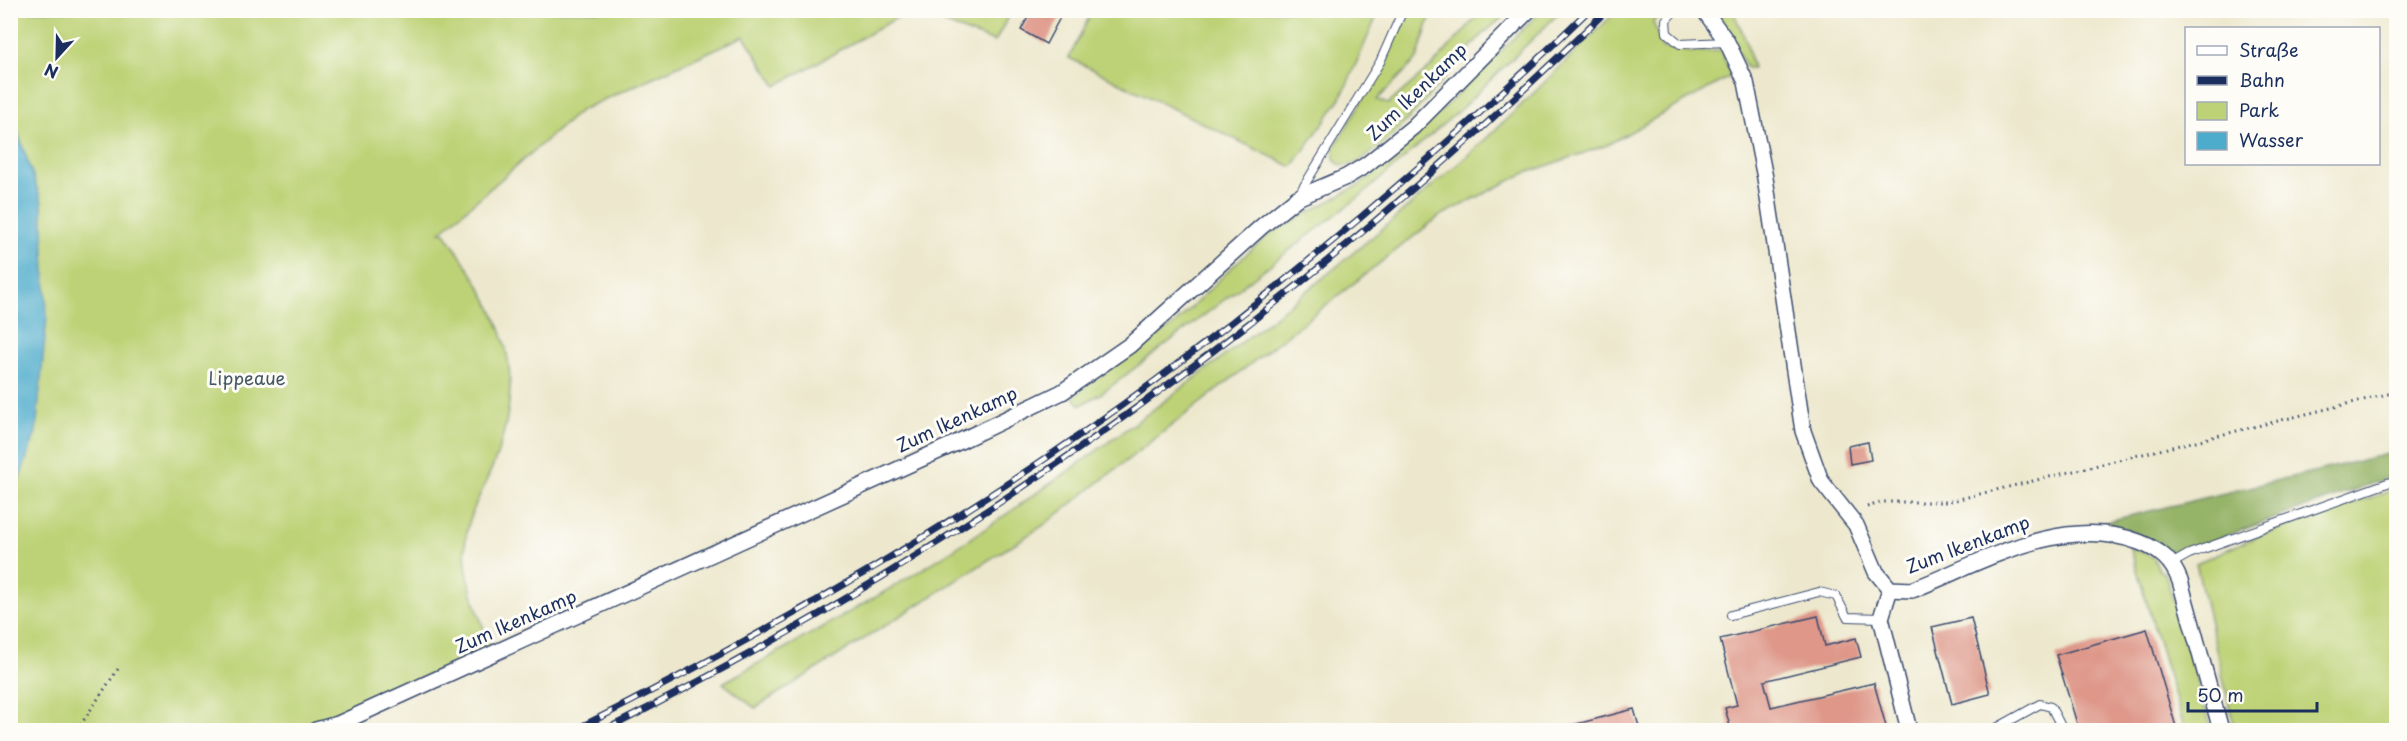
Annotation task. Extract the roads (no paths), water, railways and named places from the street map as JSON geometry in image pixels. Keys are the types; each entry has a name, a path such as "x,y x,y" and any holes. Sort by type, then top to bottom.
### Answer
{"street":[{"name":"Zum Ikenkamp","path":"316,730 359,715 954,444 1062,392 1130,345 1261,227 1297,198 1346,177 1366,165 1413,127 1528,10"},
{"name":"Zum Ikenkamp","path":"1704,10 1727,42 1746,82 1765,178 1803,431 1821,480 1856,525 1876,572 1890,589 1912,590 2044,538 2084,532 2118,534 2148,546 2173,563"},
{"path":"2173,563 2221,730"},
{"path":"1890,589 1881,618 1909,730"}],"lane":[{"path":"1297,198 1380,62 1403,10"},
{"path":"1675,10 1666,20 1667,33 1680,44 1727,42"},
{"path":"2173,563 2189,554 2397,480"},
{"path":"1731,615 1819,592 1836,596 1847,617 1881,618"},
{"path":"1993,730 2040,704 2051,707 2063,730"}],"water":[{"path":"11,113 42,202 47,316 36,432 11,502"}],"railway":[{"path":"575,730 799,611 945,524 1086,431 1212,338 1378,203 1485,108 1589,10"},
{"path":"605,730 743,657 877,580 1008,497 1134,409 1258,317 1377,219 1494,117 1607,10"}],"park label":[{"name":"Lippeaue","path":"247,379"}]}
